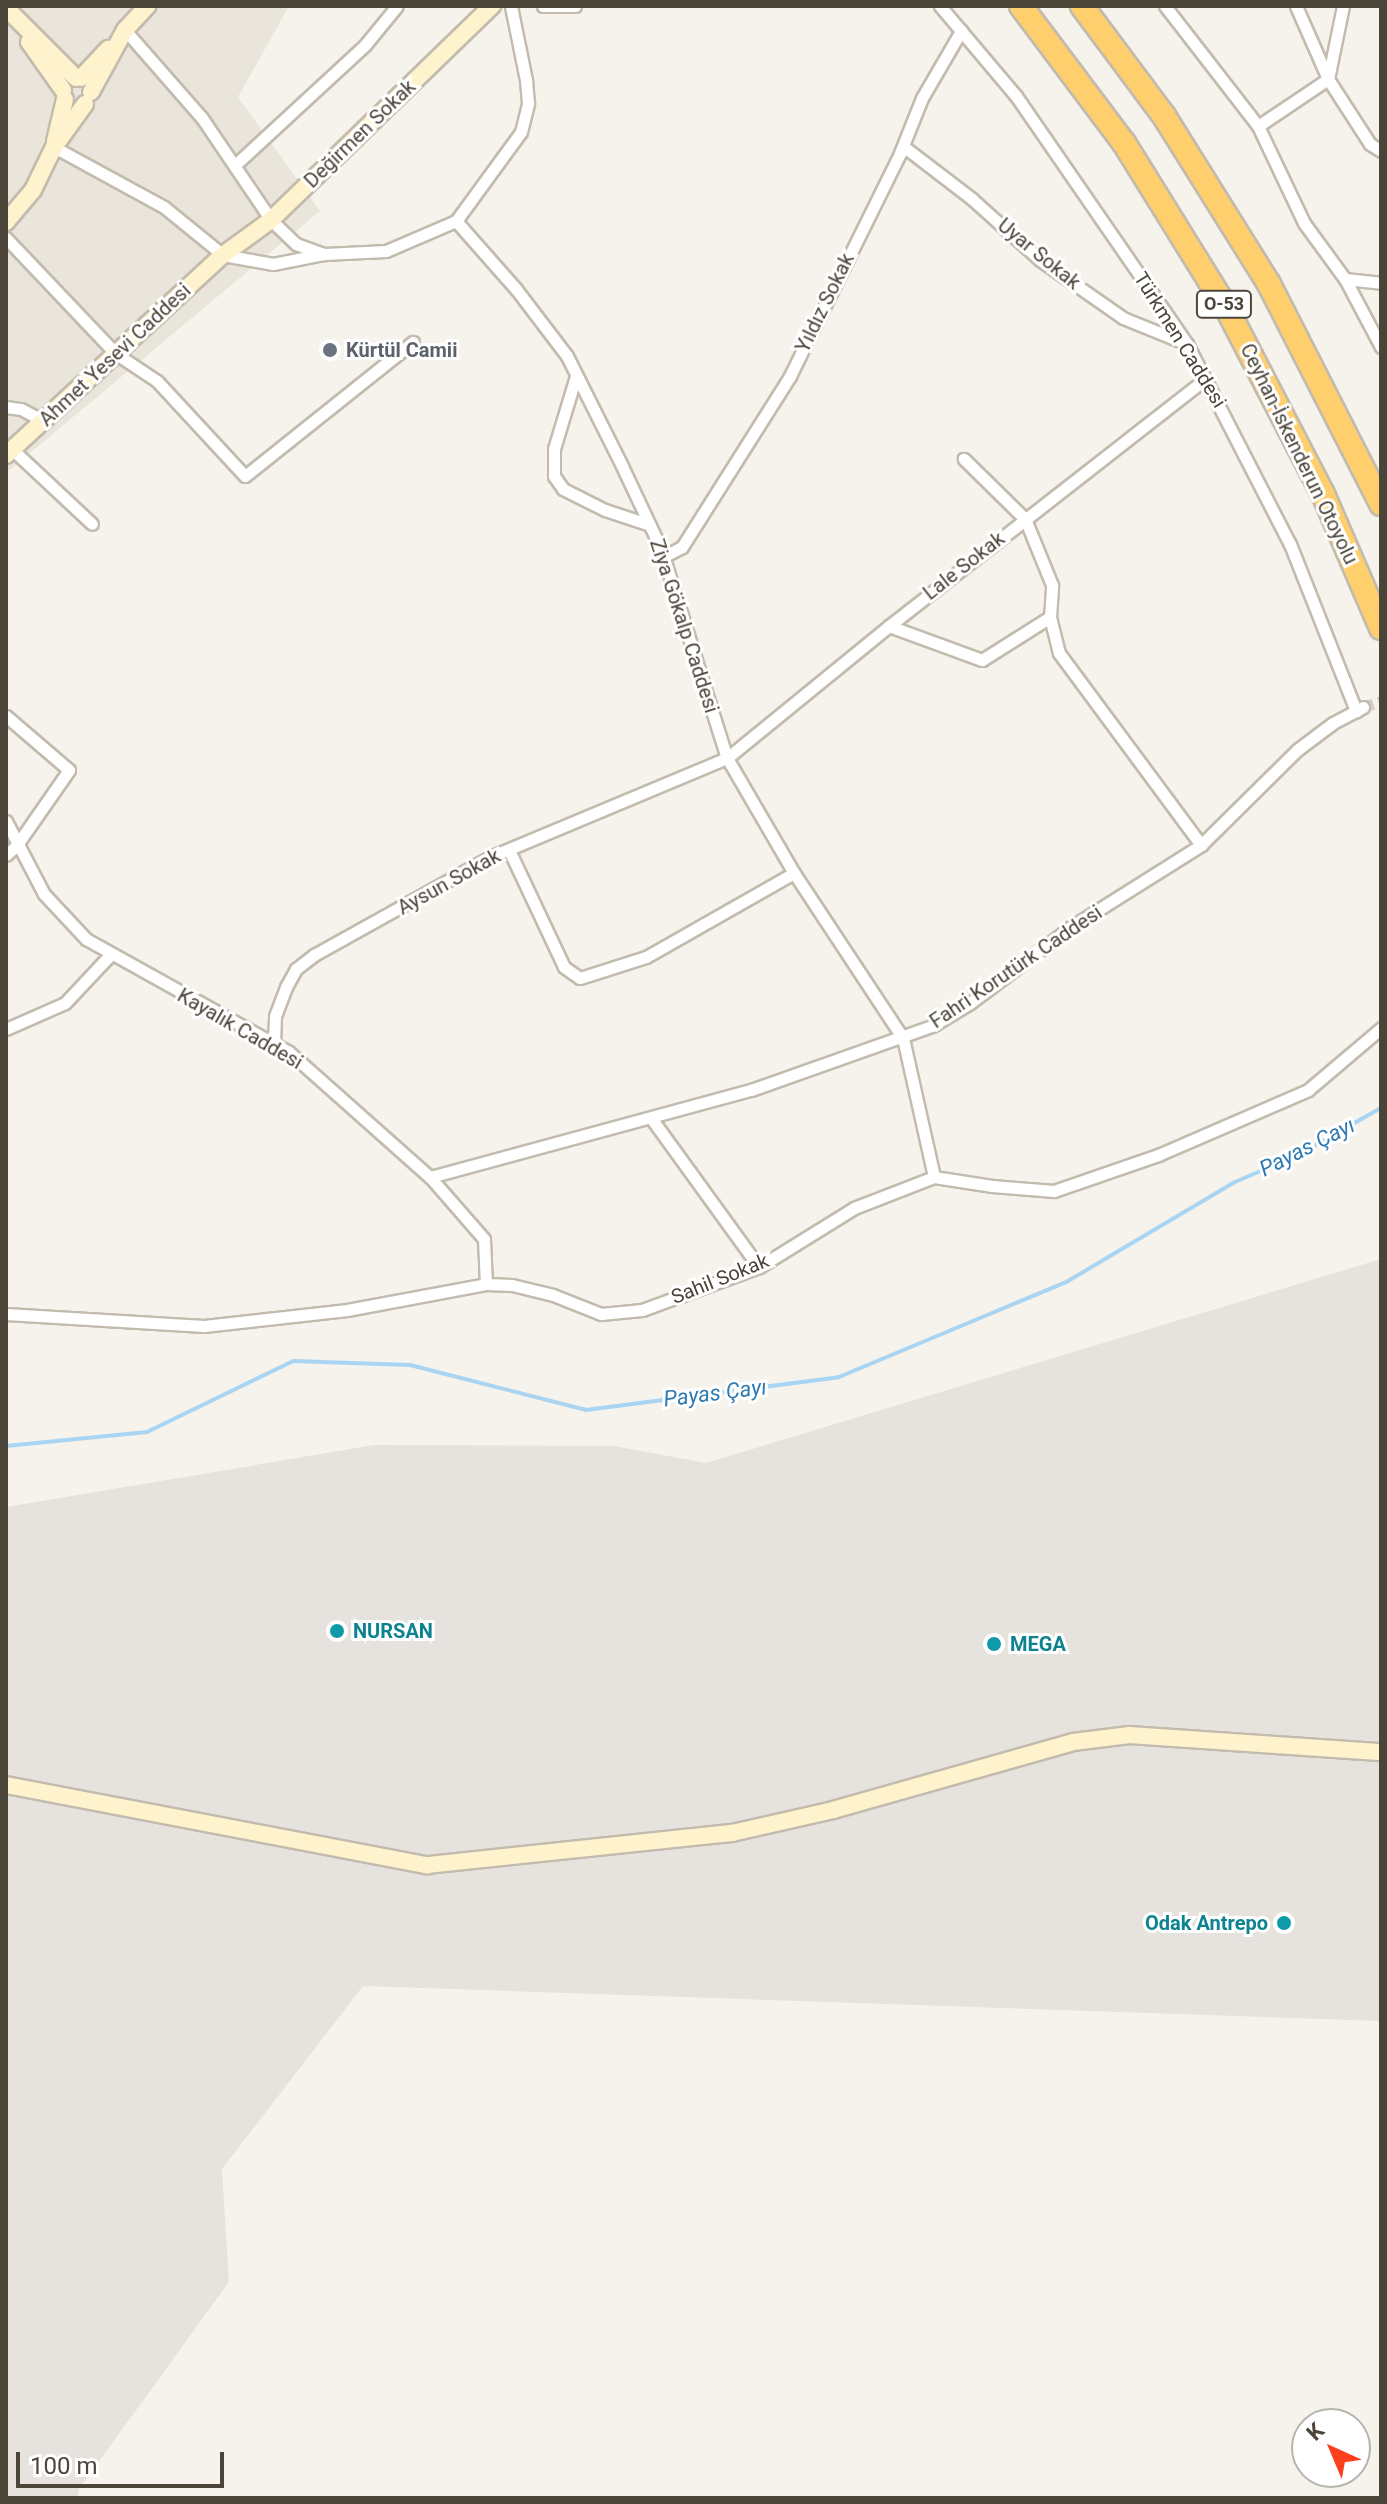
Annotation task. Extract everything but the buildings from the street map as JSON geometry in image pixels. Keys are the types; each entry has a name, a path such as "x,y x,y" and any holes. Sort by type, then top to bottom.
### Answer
{"highway":[{"name":"Ceyhan-İskenderun Otoyolu","path":"1021,6 1124,143 1227,309 1323,494 1381,628"},
{"name":"O-53","path":"1082,6 1164,116 1269,284 1381,504"}],"street":[{"path":"54,147 68,82 79,78 147,6"},
{"path":"235,165 365,45 397,6"},
{"name":"Değirmen Sokak","path":"223,255 271,220 492,6"},
{"path":"54,147 164,207 223,255 273,264 324,254 386,251 456,221 521,132 528,103 511,6"},
{"path":"543,6 575,6"},
{"name":"Türkmen Caddesi","path":"940,6 1016,96 1187,344 1290,544 1359,709"},
{"path":"1165,6 1258,126 1304,223 1345,279 1381,347"},
{"path":"1296,6 1328,79 1370,144 1381,151"},
{"path":"1258,126 1328,79 1343,6"},
{"path":"6,9 89,84 88,98"},
{"path":"6,9 71,105 88,98"},
{"path":"6,222 33,190 54,147 88,98 125,30"},
{"path":"125,30 202,118 271,220 296,244 324,254"},
{"name":"Yıldız Sokak","path":"663,557 682,547 790,376 903,146 922,98 961,31"},
{"name":"Uyar Sokak","path":"903,146 972,199 1040,260 1123,318 1187,344"},
{"name":"Ziya Gökalp Caddesi","path":"456,221 543,324 576,376 663,557 727,758 794,873 903,1038"},
{"path":"6,238 115,353 157,381 245,476 413,342"},
{"name":"Ahmet Yesevi Caddesi","path":"9,453 223,255"},
{"path":"1345,279 1381,283"},
{"path":"576,376 554,449 554,476 563,489 605,510 650,525"},
{"name":"Lale Sokak","path":"727,758 889,626 1205,379"},
{"path":"6,407 21,409 45,422"},
{"path":"9,453 92,524"},
{"path":"964,459 1025,519 1052,585 1050,617 1059,653 1201,845"},
{"path":"889,626 982,660 1050,617"},
{"name":"Fahri Korutürk Caddesi","path":"430,1177 751,1090 903,1038 970,1003 1071,927 1201,845 1297,750 1333,723 1359,709"},
{"path":"6,716 69,770 16,846 6,855"},
{"name":"Aysun Sokak","path":"274,1045 275,1016 296,969 341,939 509,850 676,776 727,758"},
{"name":"Kayalık Caddesi","path":"6,821 16,846 44,894 86,939 274,1045 343,1097 430,1177 484,1239 486,1284"},
{"path":"509,850 564,967 580,978 646,957 794,873"},
{"path":"6,1029 65,1003 110,955"},
{"path":"903,1038 934,1177 1054,1191 1158,1155 1308,1090 1381,1028"},
{"path":"651,1118 759,1267"},
{"name":"Sahil Sokak","path":"6,1314 204,1326 347,1310 486,1284 512,1285 553,1295 601,1314 642,1310 759,1267 854,1208 934,1177"},
{"path":"6,1785 427,1865 732,1833 833,1810 1073,1742 1130,1735 1381,1752"}],"shaded area":[{"path":"6,6 289,6 238,97 320,211 6,473"},
{"path":"1381,1259 1381,2021 363,1986 222,2169 229,2282 79,2489 78,2498 6,2498 6,1507 374,1445 614,1446 706,1463"}],"waterway":[{"name":"Payas Çayı","path":"6,1446 147,1432 293,1361 410,1365 586,1410 839,1377 1068,1281 1235,1182 1300,1154 1381,1108"}],"tunnel":[{"path":"1363,707 1381,701"}],"place":[{"name":"Kürtül Camii","path":"330,350"},
{"name":"NURSAN","path":"337,1631"},
{"name":"MEGA","path":"994,1644"},
{"name":"Odak Antrepo","path":"1284,1923"}]}
